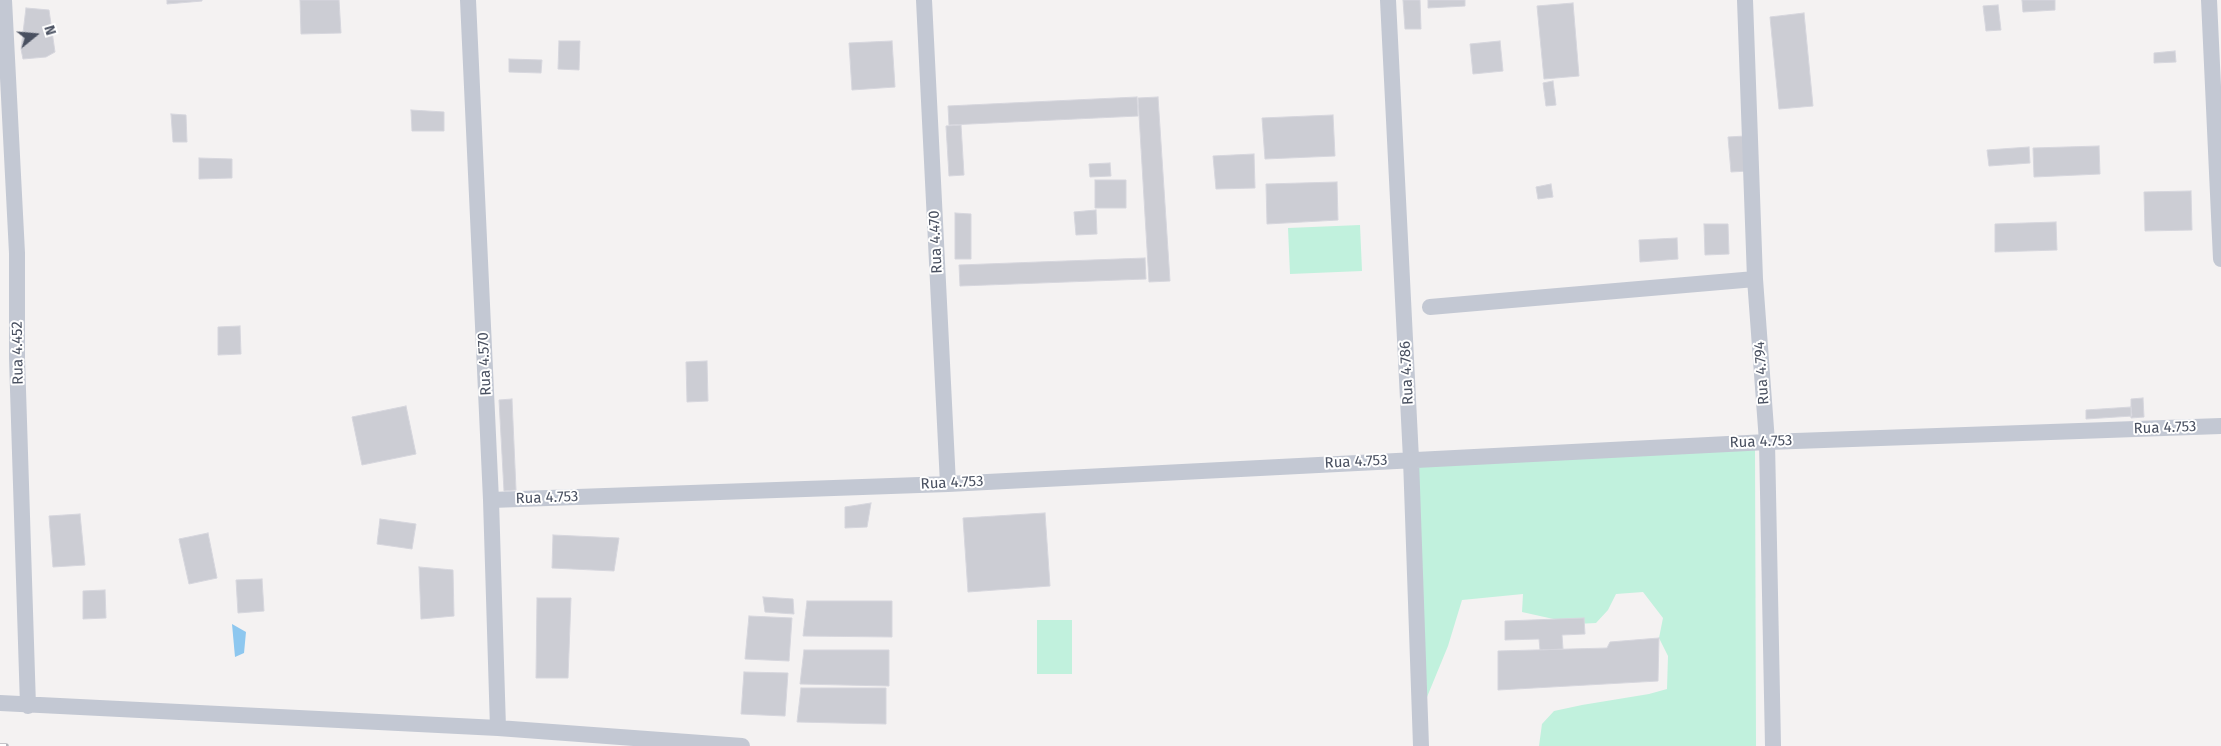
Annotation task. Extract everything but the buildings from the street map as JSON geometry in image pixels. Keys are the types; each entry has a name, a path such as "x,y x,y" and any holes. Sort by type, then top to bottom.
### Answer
{"street":[{"name":"Rua 4.452","path":"4,0 18,253 17,358 28,706"},
{"name":"Rua 4.570","path":"468,0 492,500 498,728"},
{"name":"Rua 4.470","path":"924,0 948,484"},
{"name":"Rua 4.786","path":"1388,0 1411,459 1421,746"},
{"name":"Rua 4.794","path":"1745,0 1755,279 1768,442 1772,746"},
{"path":"2209,0 2221,260"},
{"path":"1430,307 1755,279"},
{"name":"Rua 4.753","path":"492,500 948,484 1768,442 2221,426"},
{"path":"0,703 28,706 498,728 742,746"}],"green space":[{"path":"1360,225 1362,271 1290,274 1288,228"},
{"path":"1755,449 1756,746 1539,746 1542,724 1554,711 1667,689 1668,656 1659,638 1663,618 1643,592 1616,594 1608,610 1596,623 1576,624 1522,612 1523,594 1462,600 1448,646 1427,697 1411,459"},
{"path":"1037,620 1072,620 1072,674 1037,674"}],"water":[{"path":"232,624 246,632 244,653 235,657"}],"railway":[{"path":"0,746 6,746"}]}
